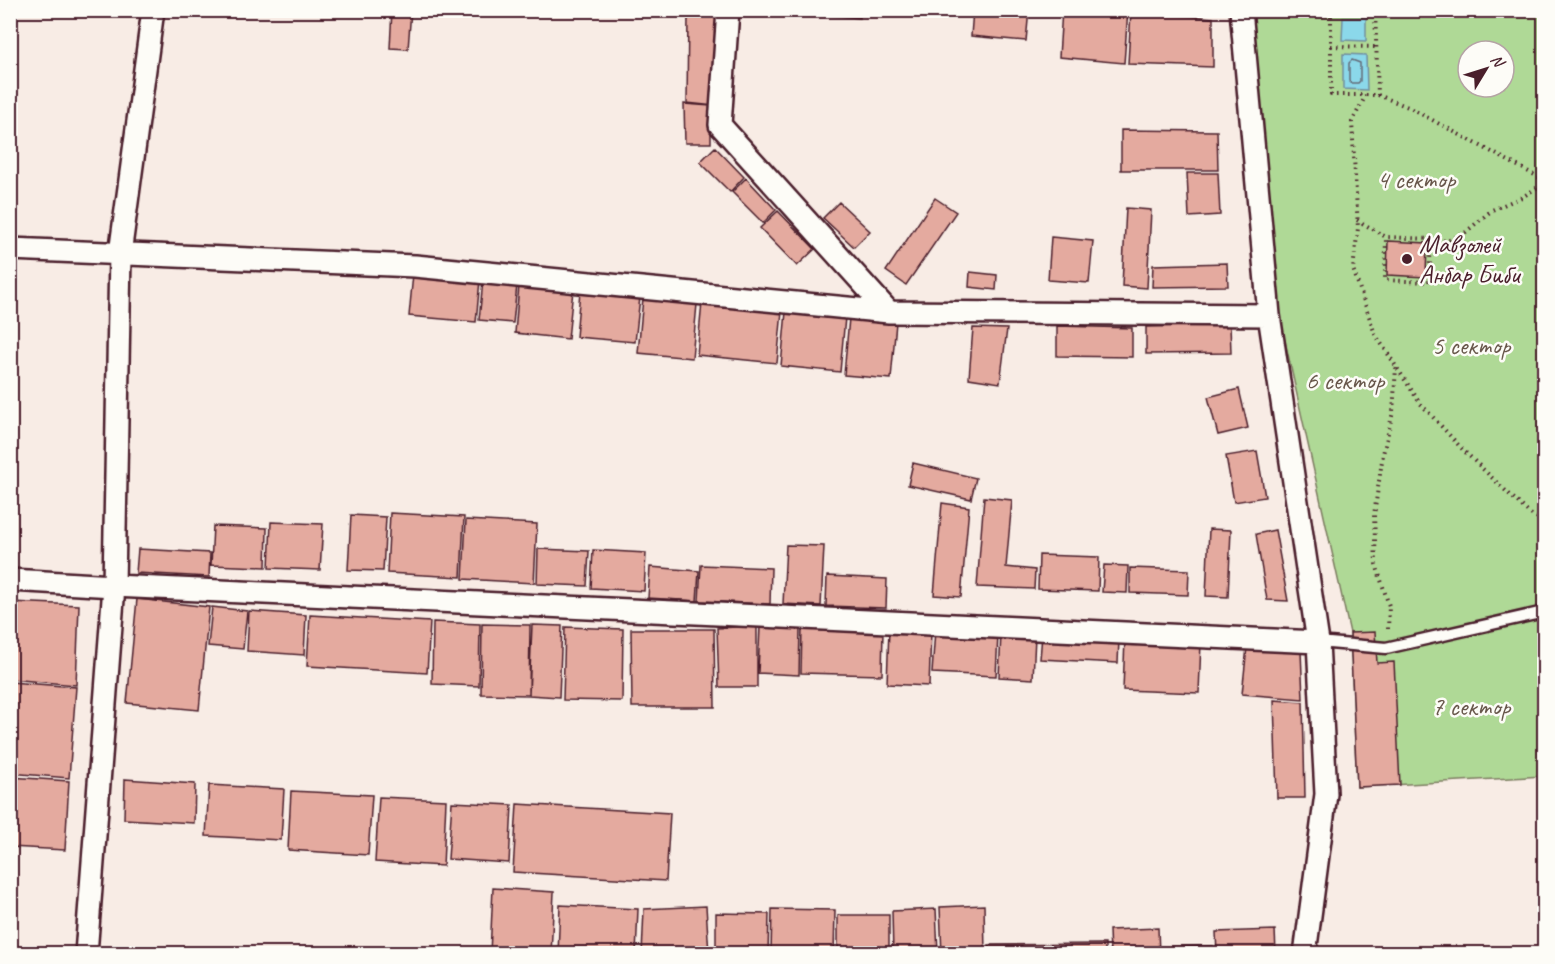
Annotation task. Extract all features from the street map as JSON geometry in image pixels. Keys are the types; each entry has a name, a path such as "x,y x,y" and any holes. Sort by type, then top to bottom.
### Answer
{"street":[{"path":"86,954 114,586 120,254 153,10"},
{"path":"728,10 720,125 889,312"},
{"path":"1241,10 1269,315 1318,642 1326,794 1305,954"},
{"path":"10,249 415,266 889,312 1269,315"},
{"path":"10,580 1318,642"}],"lane":[{"path":"1318,642 1386,648 1545,612"}],"path":[{"path":"1331,10 1331,95 1378,95 1408,107 1545,182 1524,196 1492,210 1466,232 1447,241 1386,237 1358,220"},
{"path":"1375,10 1378,95"},
{"path":"1331,46 1376,47"},
{"path":"1366,95 1352,122 1358,220 1353,269 1375,334 1420,403 1464,451 1530,514 1545,521"},
{"path":"1386,237 1385,280 1429,282 1431,239"},
{"path":"1386,648 1389,606 1376,564 1374,515 1383,454 1393,412 1396,368"}],"green space":[{"path":"1252,11 1544,11 1544,776 1357,787 1350,633 1279,314"}],"water":[{"path":"1343,18 1366,18 1366,41 1342,40"},
{"path":"1343,54 1366,55 1367,90 1343,89"}],"building":[{"path":"392,10 411,10 408,49 390,48"},
{"path":"662,10 721,10 715,106 687,103 688,16"},
{"path":"816,10 860,10 860,18 816,14"},
{"path":"911,10 966,10 966,15"},
{"path":"973,10 1029,10 1026,41 971,36"},
{"path":"1062,10 1128,10 1124,63 1059,57"},
{"path":"1131,11 1213,18 1213,67 1128,64"},
{"path":"684,104 711,106 711,143 685,143"},
{"path":"1121,130 1217,131 1218,170 1121,170"},
{"path":"715,147 744,177 730,192 700,162"},
{"path":"1187,173 1218,173 1220,215 1189,217"},
{"path":"746,178 776,210 763,223 732,192"},
{"path":"935,198 956,212 906,285 886,271"},
{"path":"839,202 870,231 854,247 823,218"},
{"path":"1126,208 1151,210 1147,288 1122,286"},
{"path":"778,211 815,249 797,266 760,228"},
{"path":"1051,237 1093,241 1089,283 1048,280"},
{"name":"Мавзолей Анбар Биби","path":"1388,241 1427,243 1426,277 1387,275"},
{"path":"1227,263 1228,286 1152,287 1153,265"},
{"path":"970,272 997,275 996,290 969,287"},
{"path":"413,274 480,280 476,322 409,316"},
{"path":"483,281 517,285 513,323 479,320"},
{"path":"519,285 573,290 568,339 515,333"},
{"path":"580,291 640,297 635,342 576,337"},
{"path":"643,298 697,304 692,358 638,353"},
{"path":"702,303 782,311 777,363 697,355"},
{"path":"786,312 845,317 840,372 781,366"},
{"path":"849,318 896,322 891,379 844,375"},
{"path":"1230,325 1231,353 1146,354 1146,327"},
{"path":"1057,326 1132,328 1132,357 1057,356"},
{"path":"973,328 1007,329 1000,383 969,378"},
{"path":"1239,389 1248,428 1218,435 1208,397"},
{"path":"1257,451 1265,497 1234,502 1226,456"},
{"path":"913,463 976,478 971,499 908,485"},
{"path":"984,497 1012,500 1006,567 1035,570 1034,589 977,587"},
{"path":"942,503 969,507 961,597 934,595"},
{"path":"390,513 464,517 461,577 387,573"},
{"path":"351,515 386,517 383,571 348,570"},
{"path":"466,520 537,524 534,583 463,579"},
{"path":"271,522 323,524 320,570 269,568"},
{"path":"213,526 267,528 266,567 211,565"},
{"path":"1209,529 1231,530 1228,597 1206,596"},
{"path":"1275,530 1288,601 1267,600 1256,534"},
{"path":"786,545 824,546 821,606 783,604"},
{"path":"138,549 210,553 209,577 136,573"},
{"path":"538,549 589,551 587,586 537,584"},
{"path":"593,550 646,553 644,591 591,588"},
{"path":"1039,555 1099,557 1098,591 1038,589"},
{"path":"701,565 771,568 770,604 699,601"},
{"path":"1104,565 1128,566 1127,593 1102,592"},
{"path":"650,567 699,571 697,601 648,598"},
{"path":"1130,568 1189,570 1188,595 1130,593"},
{"path":"827,576 887,579 886,608 826,606"},
{"path":"137,599 209,607 199,710 127,703"},
{"path":"10,602 79,605 76,685 10,679"},
{"path":"212,607 247,611 243,649 208,646"},
{"path":"249,611 306,615 304,655 247,651"},
{"path":"310,615 430,622 427,673 307,666"},
{"path":"433,622 480,624 479,686 432,684"},
{"path":"482,624 530,625 529,695 481,694"},
{"path":"532,625 562,626 559,697 529,695"},
{"path":"757,626 757,687 719,687 717,628"},
{"path":"760,626 800,628 799,675 758,673"},
{"path":"565,627 623,629 622,701 563,700"},
{"path":"802,628 883,630 882,675 801,673"},
{"path":"631,629 714,629 715,707 632,707"},
{"path":"889,629 931,631 929,686 887,684"},
{"path":"935,630 998,634 996,676 932,673"},
{"path":"1375,632 1377,663 1394,662 1400,785 1357,787 1350,633"},
{"path":"1001,634 1035,636 1033,679 999,677"},
{"path":"1042,635 1119,639 1118,663 1040,659"},
{"path":"1125,639 1201,642 1199,693 1123,690"},
{"path":"1247,647 1301,652 1303,699 1242,694"},
{"path":"10,682 76,687 69,778 10,773"},
{"path":"1274,700 1303,702 1305,798 1277,798"},
{"path":"10,777 69,781 65,850 10,847"},
{"path":"125,779 195,784 194,823 124,819"},
{"path":"209,785 284,789 281,840 206,836"},
{"path":"291,791 372,795 368,855 288,850"},
{"path":"379,797 446,800 443,866 375,862"},
{"path":"452,802 512,805 509,863 448,859"},
{"path":"517,804 670,813 666,881 513,872"},
{"path":"493,888 554,892 551,954 490,954"},
{"path":"560,905 638,909 636,954 558,954"},
{"path":"984,905 985,954 942,954 940,907"},
{"path":"706,906 709,954 642,954 644,909"},
{"path":"772,909 835,910 834,954 771,954"},
{"path":"936,909 938,954 893,954 892,911"},
{"path":"716,913 769,914 768,954 716,954"},
{"path":"838,915 889,915 889,954 838,954"},
{"path":"1158,928 1159,954 1110,954 1109,930"},
{"path":"1275,930 1276,954 1217,954 1216,932"},
{"path":"1105,944 1105,954 990,954 989,945"},
{"path":"1213,946 1213,954 1162,954 1162,947"}],"place":[{"name":"Мавзолей Анбар Биби","path":"1407,259"}],"park label":[{"name":"4 сектор","path":"1416,179"},
{"name":"5 сектор","path":"1471,345"},
{"name":"6 сектор","path":"1345,380"},
{"name":"7 сектор","path":"1471,706"}]}
